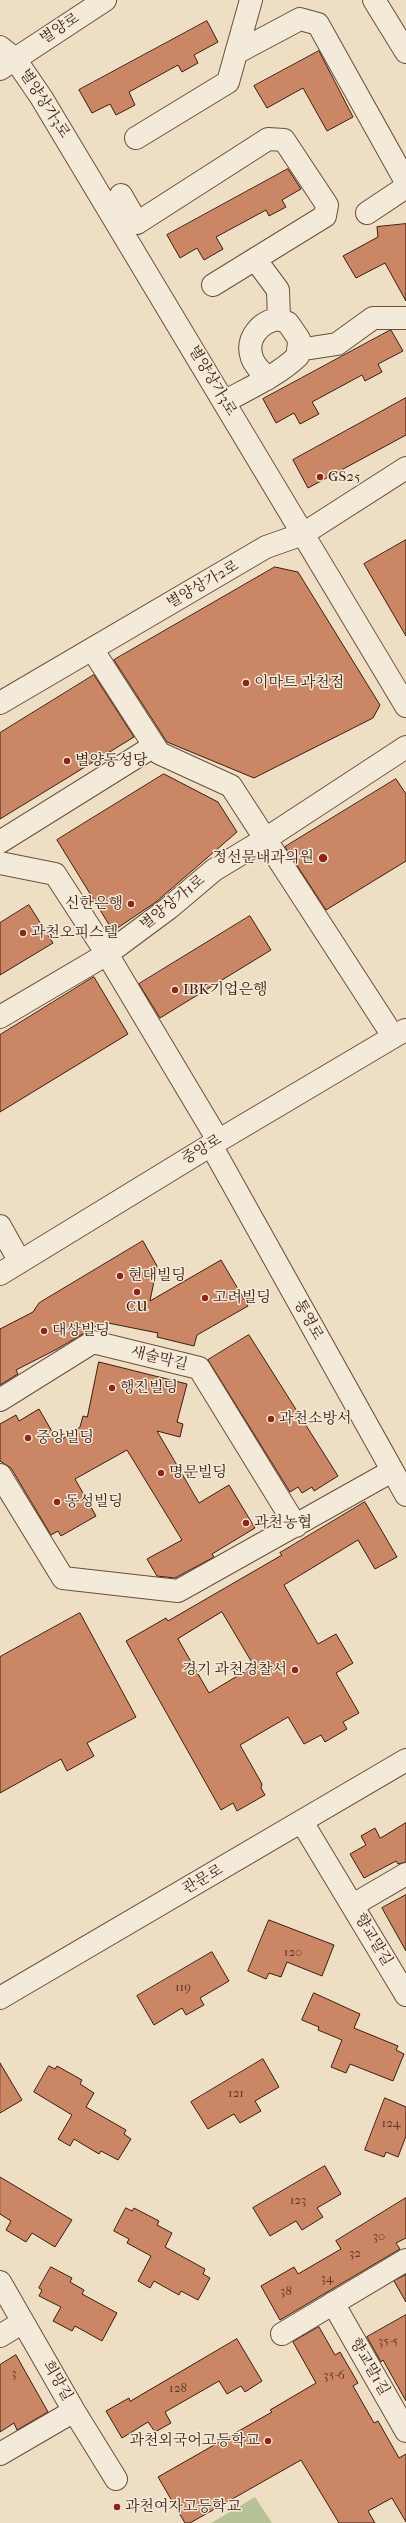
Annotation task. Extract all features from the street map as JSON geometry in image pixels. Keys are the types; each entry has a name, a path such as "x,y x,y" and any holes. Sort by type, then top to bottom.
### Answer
{"street":[{"name":"별양로","path":"5,58 105,0"},
{"path":"136,138 228,82 251,0"},
{"path":"374,0 406,52"},
{"path":"236,53 300,19 318,24 406,182"},
{"name":"별양상가3로","path":"5,58 41,97 406,706"},
{"path":"121,195 137,223 268,139 284,140 327,205 325,216 213,285"},
{"path":"367,213 406,187"},
{"path":"255,259 278,290 279,319"},
{"path":"298,350 337,344 373,318 406,318"},
{"path":"224,402 267,379 286,368 298,356 299,338 288,323 279,319 262,324 254,333 250,346 251,357 267,379"},
{"name":"별양상가2로","path":"0,703 266,547 303,534 406,468"},
{"path":"92,649 159,753 231,786 400,1033"},
{"path":"0,842 154,746"},
{"name":"별양상가1로","path":"0,1017 107,954 169,908 214,870 267,838 406,747"},
{"name":"통영로","path":"0,863 55,874 107,954 214,1142 406,1495"},
{"name":"중앙로","path":"0,1274 214,1142 400,1033"},
{"path":"0,1226 20,1262"},
{"name":"새술막길","path":"0,1400 92,1342 199,1368 296,1526"},
{"path":"0,1476 63,1578 178,1591 392,1471"},
{"name":"관문로","path":"0,1998 406,1760"},
{"name":"향교말길","path":"302,1822 406,1995"},
{"name":"향교말길","path":"353,1905 406,1874"},
{"path":"282,2334 406,2260"},
{"name":"희망길","path":"0,2282 74,2411 116,2479"},
{"name":"향교말1길","path":"333,2303 406,2431"},
{"path":"0,2336 23,2322"},
{"path":"0,2454 74,2411"}],"green space":[{"path":"255,2497 272,2523 211,2523"}],"building":[{"path":"207,21 218,42 194,55 198,63 182,72 178,65 129,92 135,105 116,115 110,104 92,113 79,90"},
{"path":"319,51 353,117 327,131 303,88 267,108 254,86"},
{"path":"288,169 301,189 282,200 286,207 269,216 266,210 216,237 223,249 204,260 197,248 180,258 167,235"},
{"path":"406,224 406,301 385,263 356,278 343,256 378,237 377,227"},
{"path":"391,330 403,351 378,364 382,372 365,381 362,375 312,402 319,414 300,424 294,413 276,423 263,399"},
{"path":"406,398 406,435 308,488 293,460"},
{"path":"406,540 406,636 364,564"},
{"name":"이마트 과천점","path":"275,567 298,572 380,705 373,718 254,778 167,742 114,660"},
{"path":"94,675 134,737 0,819 0,733"},
{"path":"164,774 218,802 237,832 156,902 113,931 57,840"},
{"path":"396,779 406,794 406,861 326,910 285,847"},
{"name":"과천오피스텔","path":"29,905 53,943 0,975 0,923"},
{"path":"250,916 271,950 160,1018 139,984"},
{"path":"94,977 128,1034 0,1112 0,1035"},
{"path":"143,1241 157,1266 150,1301 221,1260 248,1306 197,1335 194,1346 157,1337 158,1333 103,1322 57,1349 16,1370 18,1374 0,1385 0,1329 33,1312 39,1303"},
{"name":"과천소방서","path":"249,1335 338,1476 314,1491 312,1487 302,1493 298,1487 290,1492 208,1360"},
{"path":"99,1362 187,1384 177,1422 183,1424 180,1437 157,1431 199,1503 229,1485 255,1528 212,1554 214,1557 175,1578 157,1576 147,1559 182,1540 127,1450 75,1479 96,1516 61,1536 58,1531 51,1535 11,1468 0,1461 0,1424 16,1415 19,1421 39,1409 58,1442 80,1427 83,1416 87,1417"},
{"path":"365,1502 397,1557 375,1569 358,1540 284,1585 318,1644 336,1634 353,1663 336,1673 359,1713 343,1722 347,1729 325,1742 321,1735 304,1744 288,1717 240,1745 262,1784 261,1788 265,1795 237,1811 233,1803 221,1810 126,1641 166,1618 168,1621 282,1555 280,1553","holes":["222,1612 254,1666 209,1693 178,1639"]},
{"path":"80,1613 136,1717 87,1743 94,1756 67,1771 61,1759 0,1793 0,1657"},
{"path":"406,1823 406,1862 398,1864 396,1861 364,1878 350,1854 366,1845 361,1836 375,1828 380,1838"},
{"path":"406,1895 406,1951 382,1908"},
{"path":"269,1920 334,1945 322,1976 287,1962 281,1977 269,1973 266,1979 248,1971"},
{"path":"212,1952 229,1981 200,1998 204,2005 186,2015 182,2008 154,2025 137,1996"},
{"path":"314,1993 360,2014 354,2028 398,2046 396,2050 404,2054 393,2081 350,2064 346,2073 331,2067 342,2040 318,2030 319,2027 302,2020"},
{"path":"263,2059 279,2087 255,2101 261,2111 240,2123 234,2114 208,2129 191,2102"},
{"path":"0,2063 22,2100 0,2113"},
{"path":"49,2066 55,2069 57,2066 82,2080 80,2084 94,2093 86,2107 126,2130 124,2134 131,2139 118,2160 101,2151 99,2154 74,2139 70,2146 58,2139 72,2115 34,2092"},
{"path":"385,2098 406,2107 406,2136 398,2157 386,2152 384,2157 365,2150"},
{"path":"325,2166 341,2194 317,2208 323,2217 302,2230 296,2221 270,2236 253,2208"},
{"path":"0,2177 72,2220 55,2247 32,2233 26,2242 6,2230 11,2221 0,2214"},
{"path":"406,2198 406,2238 396,2243 400,2249 280,2320 261,2286 294,2267 298,2274 341,2249 336,2241"},
{"path":"126,2208 132,2211 134,2208 159,2221 157,2225 172,2233 165,2247 205,2269 203,2274 210,2278 198,2300 181,2291 179,2295 154,2281 150,2288 138,2281 151,2256 127,2243 129,2239 114,2231"},
{"path":"51,2267 72,2278 70,2282 84,2290 82,2294 117,2313 102,2341 75,2326 72,2331 53,2321 61,2307 39,2296 42,2290 39,2288"},
{"path":"406,2275 406,2302 394,2281"},
{"path":"406,2315 406,2401 383,2360 381,2362 367,2337"},
{"path":"319,2327 335,2355 340,2352 358,2383 353,2386 374,2423 378,2421 399,2458 406,2454 406,2522 392,2498 368,2511 375,2523 339,2523 301,2460 190,2523 185,2523 158,2477 272,2412 270,2410 316,2383 293,2342"},
{"path":"237,2339 262,2381 245,2392 241,2386 227,2394 219,2381 165,2412 171,2423 155,2432 148,2422 122,2438 106,2411 129,2398 130,2401"},
{"path":"16,2355 48,2412 17,2430 14,2423 0,2432 0,2365"}],"place":[{"name":"GS25","path":"320,477"},
{"name":"이마트 과천점","path":"246,683"},
{"name":"별양동성당","path":"67,761"},
{"name":"정선문내과의원","path":"323,858"},
{"name":"신한은행","path":"131,904"},
{"name":"과천오피스텔","path":"23,933"},
{"name":"IBK기업은행","path":"175,990"},
{"name":"현대빌딩","path":"120,1276"},
{"name":"CU","path":"137,1292"},
{"name":"고려빌딩","path":"205,1298"},
{"name":"대상빌딩","path":"44,1331"},
{"name":"행진빌딩","path":"112,1388"},
{"name":"과천소방서","path":"271,1419"},
{"name":"중앙빌딩","path":"28,1438"},
{"name":"명문빌딩","path":"161,1473"},
{"name":"동성빌딩","path":"57,1502"},
{"name":"과천농협","path":"246,1523"},
{"name":"경기 과천경찰서","path":"295,1670"},
{"name":"과천외국어고등학교","path":"268,2441"},
{"name":"과천여자고등학교","path":"117,2507"}]}
